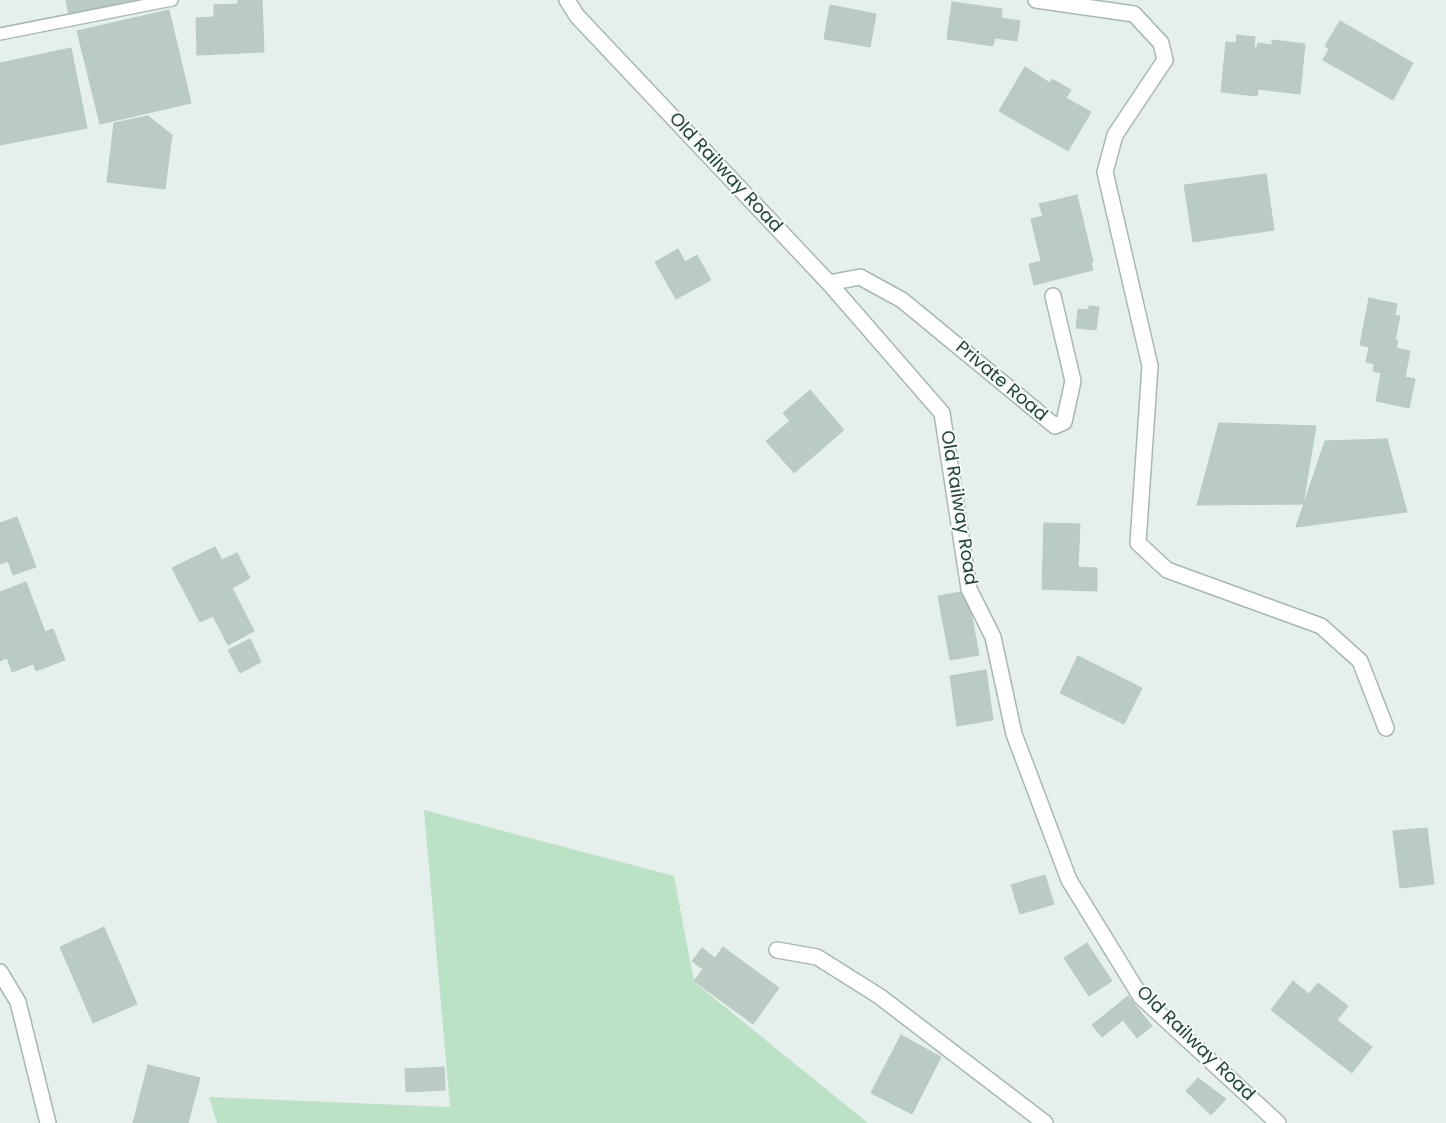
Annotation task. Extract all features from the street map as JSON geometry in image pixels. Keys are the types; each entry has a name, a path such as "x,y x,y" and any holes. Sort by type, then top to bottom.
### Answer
{"street":[{"name":"Old Railway Road","path":"567,0 577,16 829,282 942,413 969,588 993,637 1014,734 1069,880 1141,997 1278,1123"},
{"path":"1036,0 1134,14 1161,43 1164,60 1115,135 1105,172 1150,366 1138,543 1168,570 1321,626 1360,661 1386,728"},
{"name":"Private Road","path":"829,282 860,277 902,300 1055,426 1064,422 1073,381 1053,296"},
{"path":"777,950 817,957 878,996 1045,1123"},
{"path":"0,972 18,1002 48,1123"}],"lane":[{"path":"0,34 172,0"}],"green space":[{"path":"424,810 674,876 694,982 868,1123 217,1123 209,1097 450,1107"}],"building":[{"path":"66,0 152,0 69,15"},
{"path":"238,0 262,0 264,52 197,55 196,18 214,17 214,5 238,4"},
{"path":"952,2 1002,9 1001,18 1020,21 1017,41 995,38 993,46 947,39"},
{"path":"830,5 876,14 870,47 824,39"},
{"path":"169,10 191,103 100,124 77,31"},
{"path":"1340,21 1413,63 1393,100 1323,60 1329,49 1325,46"},
{"path":"1237,35 1255,37 1254,47 1257,48 1258,43 1272,45 1272,40 1305,44 1300,94 1258,89 1257,96 1221,92 1226,42 1236,43"},
{"path":"71,48 87,128 0,145 0,63"},
{"path":"1025,67 1050,83 1052,79 1071,90 1066,98 1091,112 1068,151 999,111"},
{"path":"148,116 172,135 165,189 107,182 114,123"},
{"path":"1266,174 1274,230 1193,242 1184,185"},
{"path":"1077,195 1093,262 1091,263 1093,270 1034,285 1029,264 1041,261 1031,219 1043,216 1039,204"},
{"path":"678,249 685,262 697,255 711,280 676,299 655,262"},
{"path":"1369,298 1397,304 1395,315 1400,316 1395,340 1398,340 1396,348 1410,351 1405,377 1415,379 1409,408 1376,401 1381,373 1373,371 1374,364 1366,362 1369,347 1360,345"},
{"path":"1089,306 1099,307 1096,330 1076,328 1078,309 1089,310"},
{"path":"810,390 844,430 794,473 766,441 790,421 783,413"},
{"path":"1219,423 1316,426 1303,504 1197,505"},
{"path":"1387,439 1407,512 1296,527 1325,441"},
{"path":"17,517 36,567 13,575 8,561 0,564 0,523"},
{"path":"1044,523 1080,524 1078,567 1097,568 1097,591 1042,589"},
{"path":"215,547 222,560 237,553 250,578 232,588 254,631 228,645 213,616 200,622 172,568"},
{"path":"26,582 45,632 53,629 65,660 36,671 33,664 12,672 7,658 0,661 0,592"},
{"path":"967,591 979,655 950,660 938,596"},
{"path":"250,639 261,662 240,673 228,650"},
{"path":"1078,656 1142,688 1124,724 1060,693"},
{"path":"986,670 993,720 957,726 950,676"},
{"path":"1427,828 1434,884 1400,888 1393,831"},
{"path":"1045,875 1054,904 1020,914 1011,885"},
{"path":"104,927 137,1004 93,1023 60,947"},
{"path":"1087,943 1112,981 1089,996 1064,958"},
{"path":"723,947 779,988 753,1024 694,981 703,969 692,961 702,948 715,958"},
{"path":"1293,981 1309,994 1318,983 1348,1006 1337,1020 1372,1047 1352,1073 1271,1010"},
{"path":"1128,996 1152,1026 1137,1038 1123,1020 1102,1037 1092,1025"},
{"path":"901,1035 941,1057 912,1114 871,1093"},
{"path":"148,1065 200,1078 188,1123 133,1123"},
{"path":"444,1067 445,1090 406,1092 405,1069"},
{"path":"1198,1078 1226,1099 1211,1115 1186,1091"}]}
